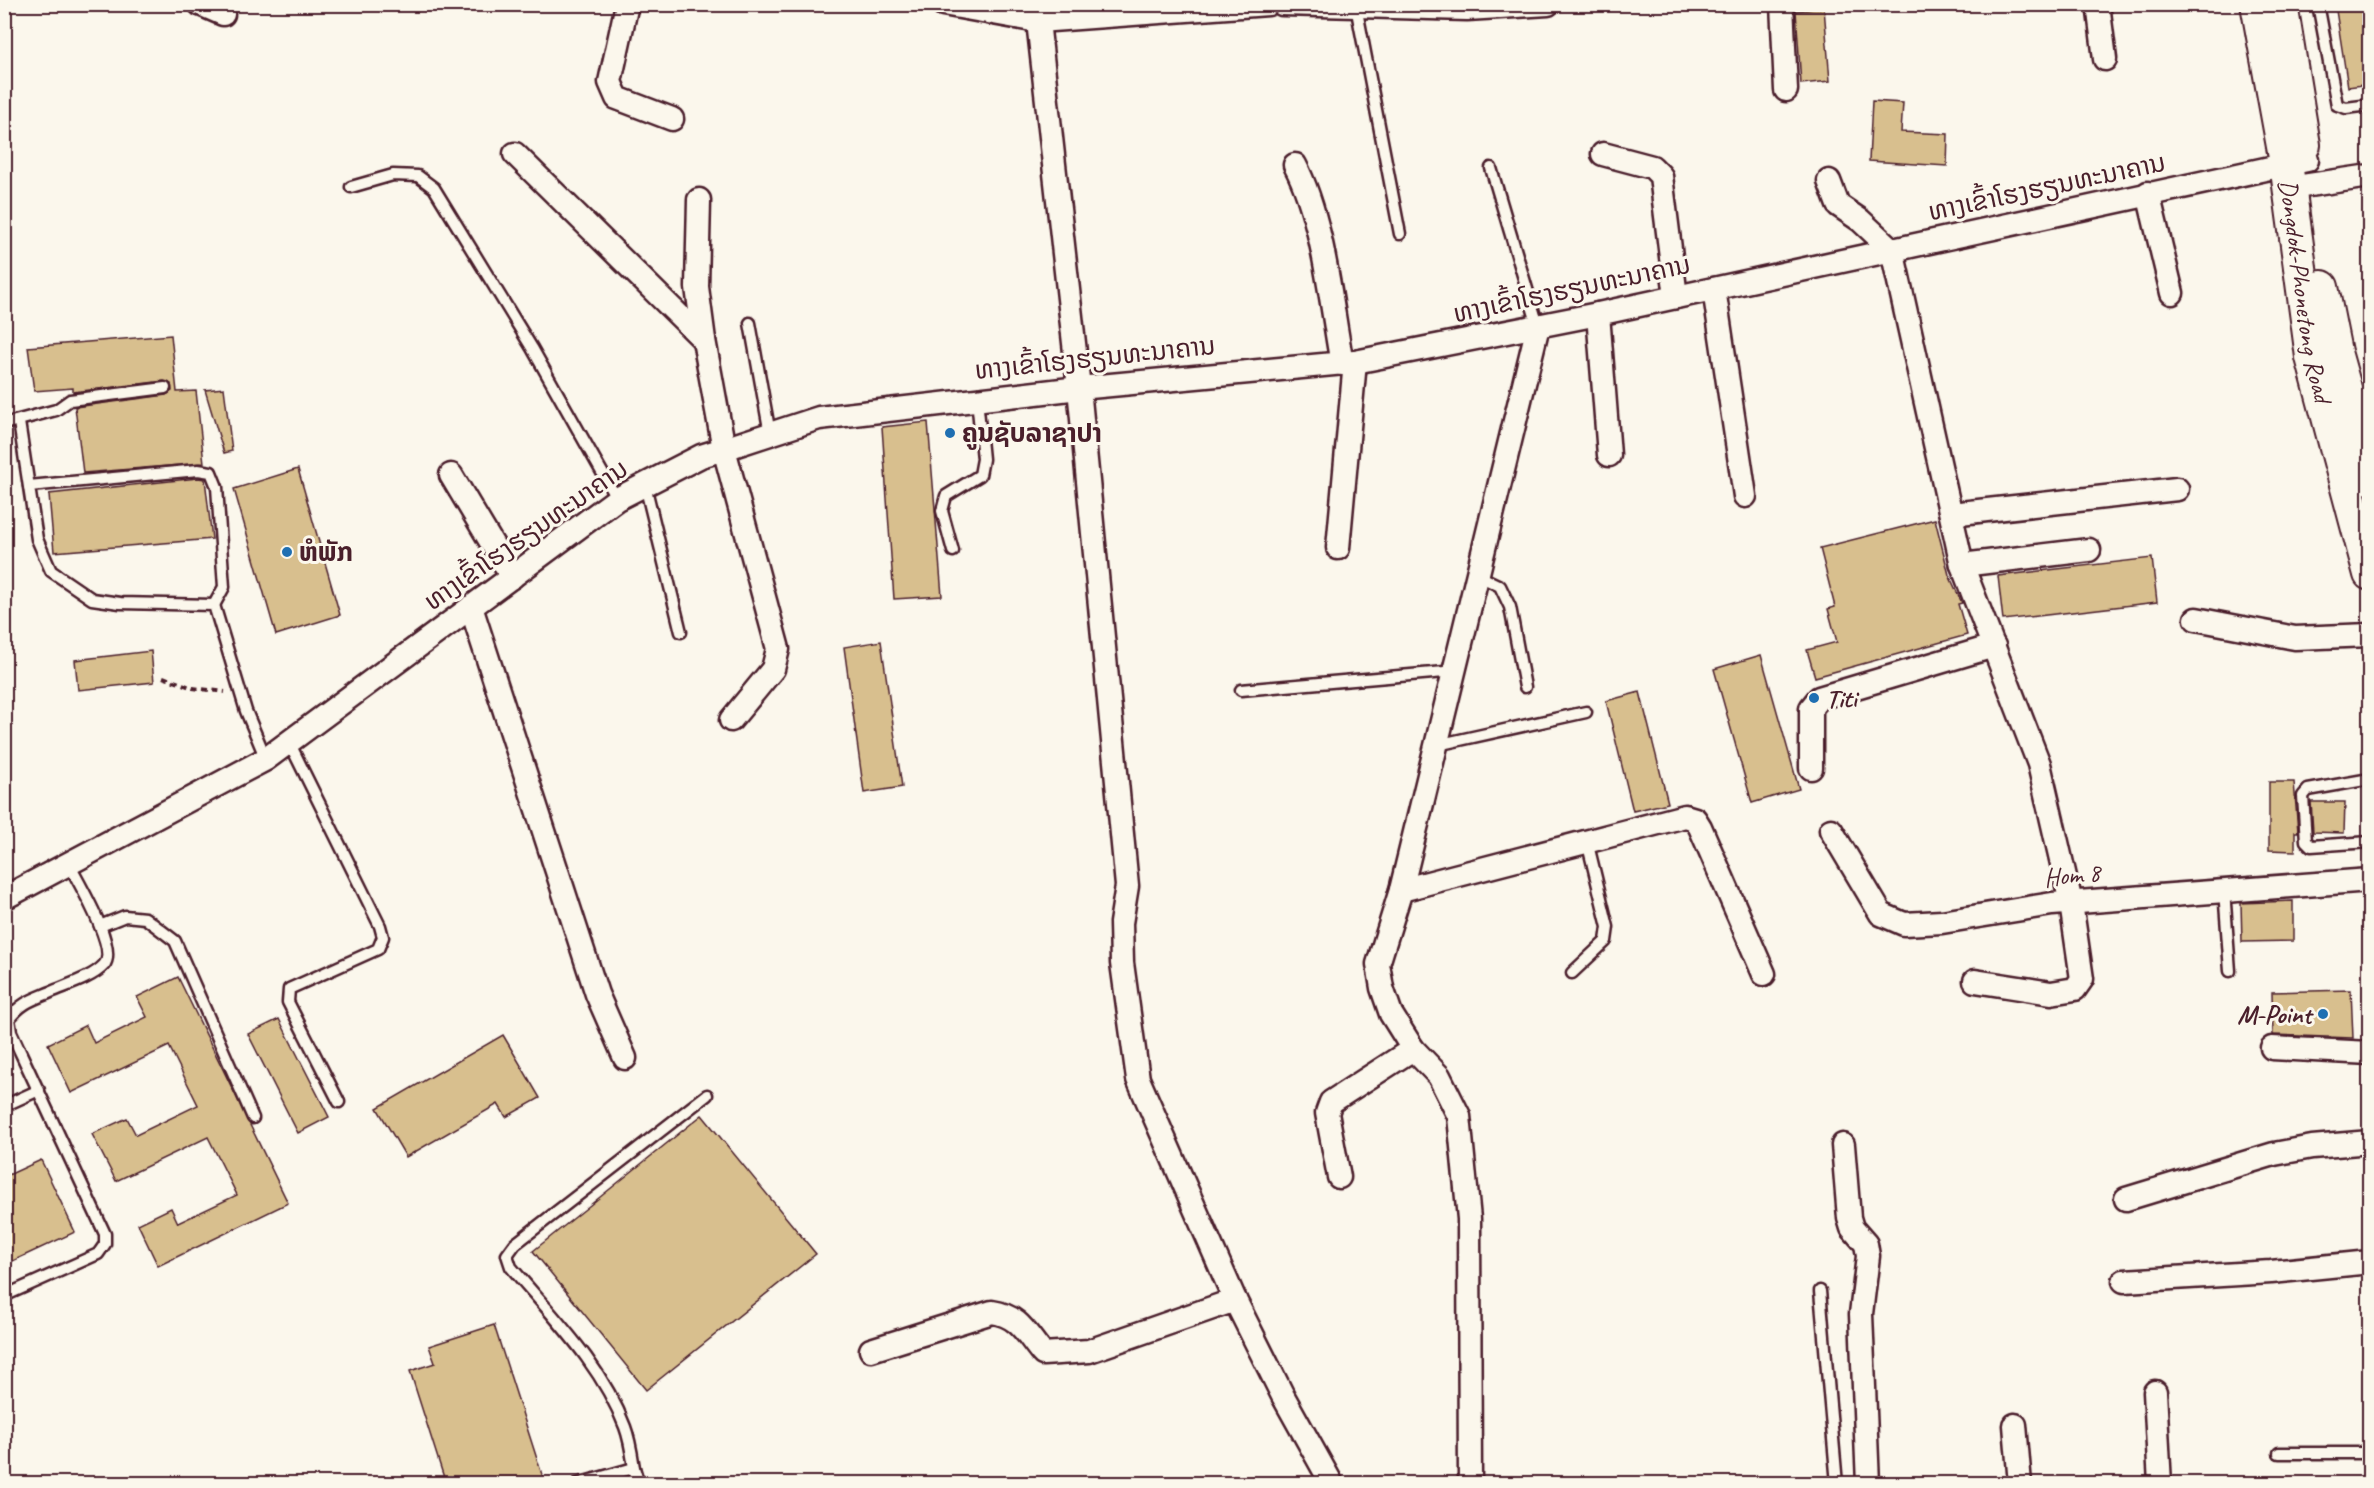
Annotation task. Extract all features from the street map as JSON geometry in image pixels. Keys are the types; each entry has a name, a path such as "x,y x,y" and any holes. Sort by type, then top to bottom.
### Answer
{"main road":[{"name":"Dongdok-Phonetong Road","path":"2257,4 2298,174 2335,352 2370,478"},
{"name":"Dongdok-Phonetong Road","path":"2281,4 2298,174 2312,357 2370,574"}],"street":[{"path":"200,4 223,14"},
{"path":"627,4 610,82 617,98 672,119"},
{"path":"943,5 1040,13 1268,4"},
{"path":"1282,4 1467,9 1548,4"},
{"path":"1782,4 1786,90"},
{"path":"2098,4 2105,59"},
{"path":"1040,13 1127,886 1121,923 1122,963 1138,1079 1235,1300 1283,1396 1332,1484"},
{"path":"515,154 704,340"},
{"path":"1603,154 1652,167 1661,176 1676,297"},
{"path":"1295,165 1306,185 1349,363 1338,548"},
{"name":"ທາງເຂົ້າໂຮງຮຽນທະນາຄານ","path":"4,898 266,759 617,499 701,456 819,418 977,398 1349,363 1598,314 2148,193 2298,174 2370,176"},
{"path":"1829,181 1838,205 1860,220 1892,250 1962,565 2039,764 2071,903 2082,979 2075,989 2051,993 1975,981"},
{"path":"2148,193 2172,293"},
{"path":"699,200 697,287 704,340 724,449 778,649 773,669 731,720"},
{"path":"1714,289 1745,496"},
{"path":"1598,314 1609,455"},
{"path":"1470,1484 1469,1219 1459,1116 1439,1076 1413,1049 1391,1014 1382,988 1378,964 1401,890 1456,671 1538,326"},
{"path":"451,475 512,577"},
{"path":"1950,514 2177,489"},
{"path":"1962,565 2089,550"},
{"path":"471,607 597,994 626,1058"},
{"path":"2196,619 2295,638 2370,635"},
{"path":"1811,768 1811,708 1819,698 1994,646"},
{"path":"1401,890 1685,816 1695,819 1764,974"},
{"name":"Hom 8","path":"1831,830 1881,914 1904,924 1941,922 2071,903 2370,880"},
{"path":"2272,1048 2370,1053"},
{"path":"1339,1177 1327,1113 1331,1102 1413,1049"},
{"path":"2126,1199 2274,1154 2312,1147 2370,1142"},
{"path":"1844,1145 1849,1218 1852,1228 1866,1244 1868,1256 1861,1314 1868,1484"},
{"path":"2124,1281 2271,1272 2370,1262"},
{"path":"871,1350 992,1312 1008,1314 1017,1321 1043,1354 1089,1352 1235,1300"},
{"path":"2155,1392 2160,1484"},
{"path":"2015,1425 2020,1484"}],"lane":[{"path":"2318,4 2337,105 2346,108 2370,105"},
{"path":"1356,6 1400,234"},
{"path":"1491,168 1538,326"},
{"path":"351,187 393,175 418,176 434,188 532,348 617,499"},
{"path":"750,323 770,434"},
{"path":"4,424 20,422 56,410 70,400 165,388"},
{"path":"953,551 942,511 946,496 980,475 983,459 977,398"},
{"path":"20,422 37,539 51,571 92,599 120,603 214,605"},
{"path":"29,486 198,470 211,472 217,487 224,587 214,605 246,711 266,759"},
{"path":"645,485 681,632"},
{"path":"1479,576 1500,586 1510,607 1525,687"},
{"path":"1241,690 1456,671"},
{"path":"1437,745 1586,712"},
{"path":"289,742 380,926 383,937 378,949 289,989 288,1002 339,1102"},
{"path":"2370,779 2308,790 2302,796 2306,841 2312,846 2370,842"},
{"path":"1572,973 1606,941 1608,927 1587,841"},
{"path":"4,1296 98,1254 105,1244 105,1234 11,1032 9,1019 19,1005 79,980 104,965 109,957 107,940 69,864"},
{"path":"2224,890 2230,971"},
{"path":"100,926 125,916 146,918 175,941 253,1118"},
{"path":"4,1106 39,1090"},
{"path":"639,1484 626,1430 594,1367 511,1267 507,1255 515,1244 707,1095"},
{"path":"1820,1291 1837,1484"},
{"path":"2279,1453 2370,1453"},
{"path":"577,1484 634,1468"}],"path":[{"path":"163,676 193,688 224,690 246,711"}],"building":[{"path":"2335,4 2370,4 2370,84 2348,87"},
{"path":"1824,8 1830,81 1801,84 1796,11"},
{"path":"1872,101 1903,103 1901,132 1948,134 1947,166 1869,161"},
{"path":"171,335 177,392 196,391 204,463 83,473 75,407 166,395 172,391 171,384 164,381 73,392 73,388 34,391 28,347"},
{"path":"224,388 232,451 224,453 205,390"},
{"path":"928,422 942,596 894,599 882,427"},
{"name":"ຫໍພັກ","path":"298,469 340,615 276,635 234,489"},
{"path":"205,479 212,539 54,552 49,494"},
{"path":"1935,519 1949,575 1962,603 1958,604 1967,635 1815,677 1807,650 1837,642 1828,609 1835,607 1820,548"},
{"path":"2152,558 2157,602 2003,620 1998,576"},
{"path":"881,641 902,787 864,793 844,647"},
{"path":"151,651 154,682 78,690 75,660"},
{"path":"1761,655 1799,789 1752,803 1714,669"},
{"path":"1640,692 1668,803 1633,811 1606,701"},
{"path":"2269,782 2294,782 2298,832 2295,832 2295,851 2269,850"},
{"path":"2311,802 2345,802 2344,833 2313,832"},
{"path":"2293,901 2293,941 2242,942 2241,903"},
{"path":"178,977 288,1203 158,1266 138,1224 171,1208 178,1223 237,1195 208,1137 116,1181 92,1134 127,1118 136,1135 198,1105 169,1046 71,1093 48,1044 86,1025 94,1043 147,1017 137,997"},
{"path":"2351,990 2353,1038 2273,1035 2272,992"},
{"path":"279,1019 329,1117 298,1133 248,1034"},
{"path":"503,1035 540,1098 506,1117 498,1104 406,1157 377,1108"},
{"path":"702,1115 816,1254 646,1390 533,1251"},
{"path":"41,1160 75,1232 4,1265 4,1177"},
{"path":"494,1325 545,1484 446,1484 410,1371 435,1363 429,1346"}],"place":[{"name":"ຄູນຊັບລາຊາປາ","path":"950,433"},
{"name":"ຫໍພັກ","path":"287,552"},
{"name":"Titi","path":"1814,698"},
{"name":"M-Point","path":"2323,1014"}]}
